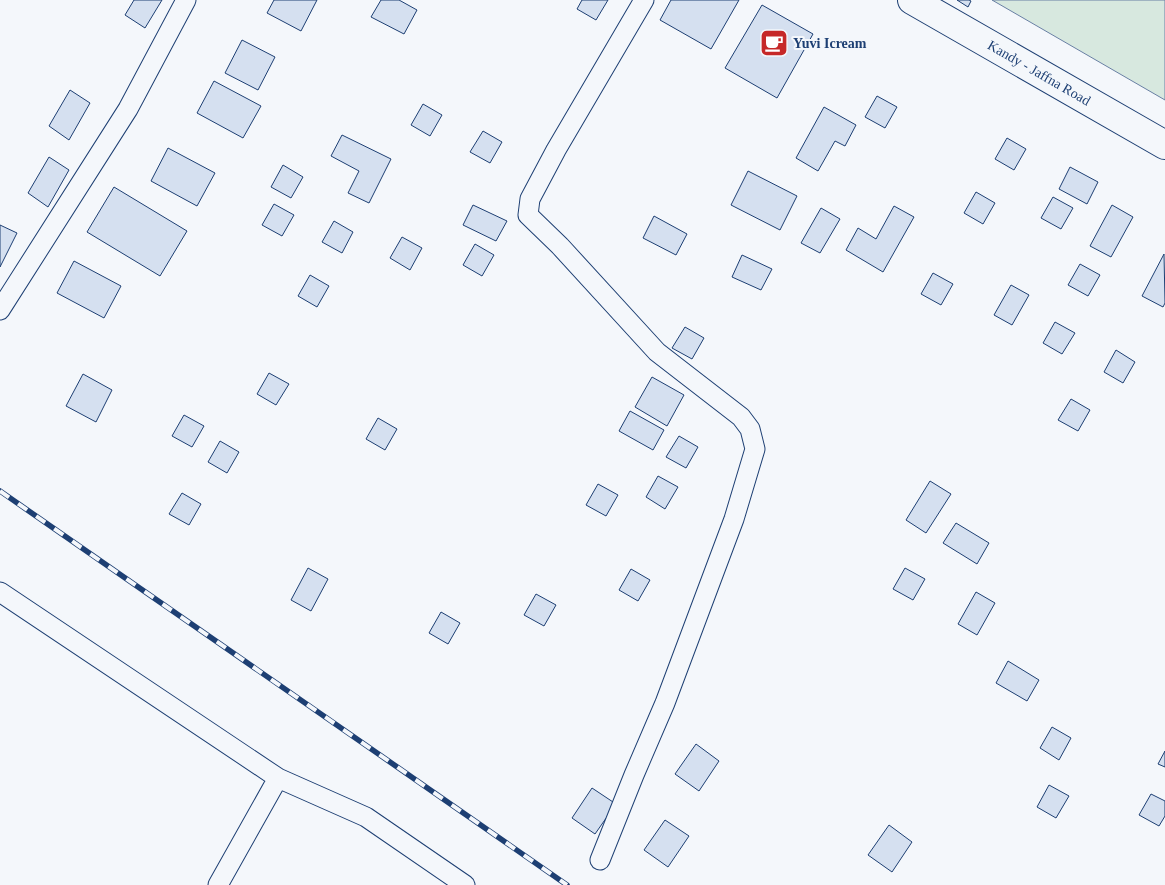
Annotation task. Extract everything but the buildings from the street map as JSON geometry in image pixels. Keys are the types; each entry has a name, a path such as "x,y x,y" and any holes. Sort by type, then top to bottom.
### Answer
{"highway":[{"name":"Kandy - Jaffna Road","path":"912,0 1165,145"}],"street":[{"path":"0,310 128,109 186,0"},
{"path":"600,860 665,703 696,622 734,519 755,449 750,430 741,417 657,352 560,246 528,215 530,198 644,0"},
{"path":"0,592 278,778 366,817 465,885"},
{"path":"218,885 278,778"}],"shaded area":[{"path":"992,0 1165,0 1165,100"}],"railway":[{"path":"0,491 567,885"}],"place":[{"name":"Yuvi Icream","path":"774,43"}]}
